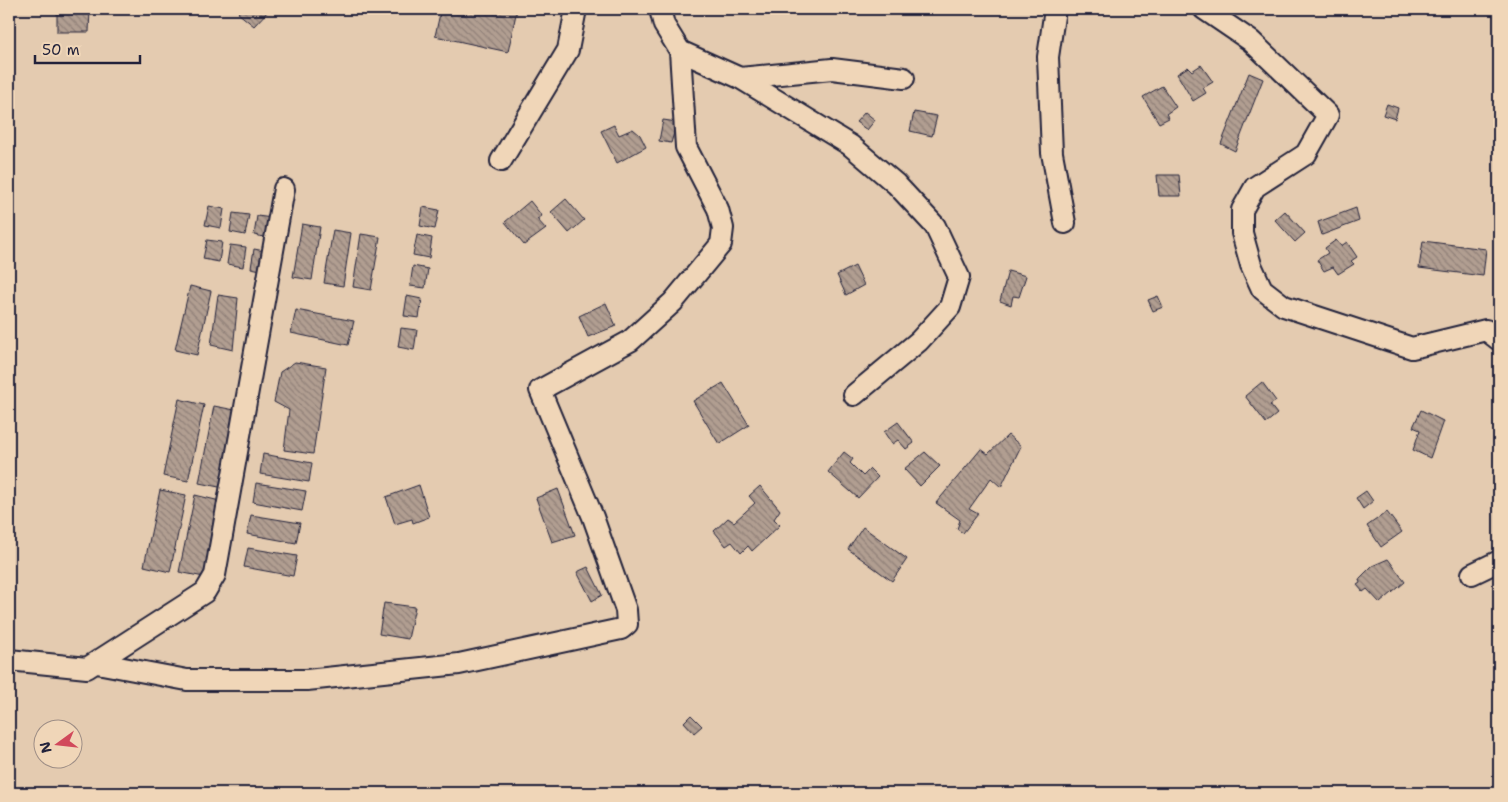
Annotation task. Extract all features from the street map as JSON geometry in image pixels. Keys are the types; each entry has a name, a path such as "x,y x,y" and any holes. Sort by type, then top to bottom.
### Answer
{"street":[{"path":"501,160 568,50 576,9"},
{"path":"97,662 187,680 307,680 458,664 621,629 627,624 626,610 593,517 540,390 630,340 673,302 721,244 723,228 718,209 686,147 680,51 664,25 660,9"},
{"path":"1055,9 1048,57 1052,153 1065,224"},
{"path":"1204,9 1251,41 1328,114 1306,154 1255,187 1242,210 1242,233 1251,264 1262,289 1284,306 1412,348 1486,330 1499,340"},
{"path":"680,51 740,78 850,145 896,184 935,226 959,277 950,307 919,341 854,395"},
{"path":"740,78 832,69 904,78"},
{"path":"9,660 87,668 205,592 215,575 284,189"},
{"path":"1472,574 1499,562"}],"building":[{"path":"57,9 90,9 89,32 57,32"},
{"path":"242,9 270,9 254,26 238,13"},
{"path":"441,9 517,9 508,52 435,36"},
{"path":"1201,65 1213,82 1203,88 1206,93 1193,101 1177,74 1188,67 1192,71"},
{"path":"1249,73 1263,79 1235,151 1221,144"},
{"path":"1162,86 1176,107 1166,114 1169,118 1159,123 1143,97"},
{"path":"1387,104 1398,108 1395,119 1383,115"},
{"path":"865,112 875,120 867,130 856,122"},
{"path":"914,112 937,116 932,136 910,131"},
{"path":"663,120 677,122 671,143 659,141"},
{"path":"614,125 619,135 633,129 640,135 646,147 617,163 601,131"},
{"path":"1157,175 1179,175 1181,196 1159,196"},
{"path":"566,199 584,220 569,233 551,212"},
{"path":"530,201 542,216 537,219 546,229 524,245 505,222"},
{"path":"209,206 224,209 221,228 205,225"},
{"path":"423,207 439,210 435,229 420,226"},
{"path":"1356,208 1359,221 1322,235 1318,222"},
{"path":"1285,211 1305,233 1295,242 1275,220"},
{"path":"233,213 249,215 245,235 230,232"},
{"path":"257,216 272,218 269,238 254,235"},
{"path":"302,224 320,227 312,280 293,277"},
{"path":"333,230 351,233 343,286 324,283"},
{"path":"361,234 380,237 371,290 353,287"},
{"path":"417,235 432,238 429,258 413,255"},
{"path":"207,240 222,242 219,262 203,259"},
{"path":"1336,240 1341,246 1347,242 1357,257 1351,261 1354,264 1338,274 1333,267 1324,271 1317,260 1328,253 1325,248"},
{"path":"1423,241 1486,249 1483,276 1419,268"},
{"path":"230,245 246,247 243,267 227,264"},
{"path":"254,249 270,252 266,271 251,268"},
{"path":"413,266 428,269 425,288 410,286"},
{"path":"855,266 864,285 846,295 837,275"},
{"path":"1008,271 1026,276 1019,297 1013,296 1011,305 1000,301"},
{"path":"190,286 211,291 197,355 175,350"},
{"path":"218,295 238,298 233,350 211,345"},
{"path":"407,296 422,299 419,318 404,316"},
{"path":"1158,296 1163,307 1153,311 1148,300"},
{"path":"606,303 616,326 588,337 579,316"},
{"path":"296,310 354,321 348,345 291,333"},
{"path":"401,328 417,330 414,350 398,347"},
{"path":"295,362 326,367 313,454 284,450 289,410 274,402 280,372"},
{"path":"1262,382 1276,401 1270,405 1277,414 1266,423 1245,396"},
{"path":"723,383 749,425 719,444 693,401"},
{"path":"179,399 204,405 188,481 163,476"},
{"path":"214,406 240,411 224,488 199,483"},
{"path":"1421,410 1443,421 1430,458 1413,450 1420,430 1413,427"},
{"path":"898,422 914,443 906,449 898,440 892,444 884,432"},
{"path":"1008,435 1021,446 1001,487 991,478 969,509 978,514 963,533 957,529 960,520 936,503 981,449 988,454"},
{"path":"844,452 853,459 850,463 863,476 870,469 878,477 858,498 828,472"},
{"path":"925,452 940,466 920,486 904,469"},
{"path":"263,454 312,463 309,482 260,474"},
{"path":"256,483 306,491 302,511 253,502"},
{"path":"419,485 429,517 413,523 412,519 395,524 386,497"},
{"path":"760,486 780,510 774,519 780,525 752,551 748,546 741,553 732,542 726,546 714,531 728,518 734,522 755,503 749,496"},
{"path":"558,489 575,535 552,542 536,498"},
{"path":"160,490 186,495 170,572 144,566"},
{"path":"1366,491 1373,501 1363,509 1356,498"},
{"path":"195,495 220,501 204,577 179,572"},
{"path":"1387,512 1402,532 1381,547 1367,526"},
{"path":"251,515 300,523 296,543 247,534"},
{"path":"863,527 907,559 892,581 848,549"},
{"path":"248,548 297,556 293,576 244,567"},
{"path":"1388,559 1405,582 1380,603 1367,589 1363,592 1357,585 1360,583 1359,579 1372,566"},
{"path":"588,567 602,595 592,601 577,572"},
{"path":"384,603 415,607 408,639 379,634"},
{"path":"691,715 702,726 694,733 684,722"}]}
